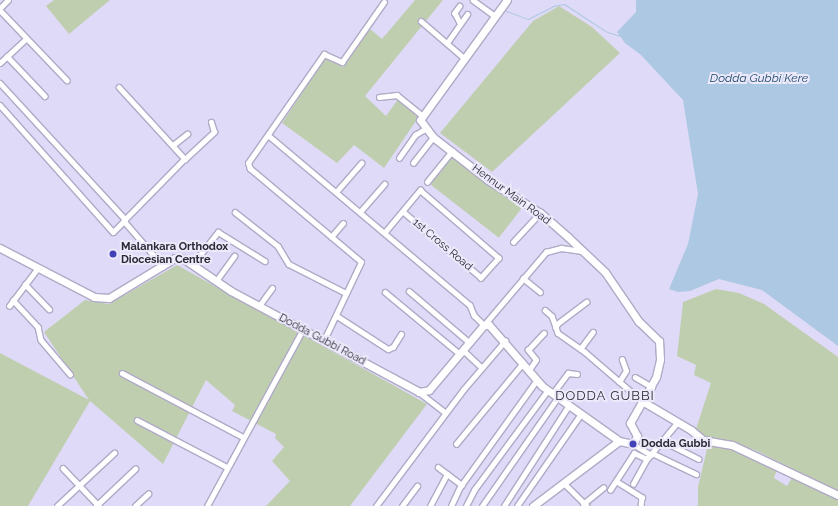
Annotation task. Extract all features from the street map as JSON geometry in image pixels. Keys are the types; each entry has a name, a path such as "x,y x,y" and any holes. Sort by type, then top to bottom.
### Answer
{"street":[{"path":"8,0 0,9 26,39 67,80"},
{"path":"473,0 495,16"},
{"path":"399,158 415,135 425,129 420,120 422,115 507,0"},
{"path":"324,340 337,316 361,262 248,166 248,163 324,54 342,62 384,2"},
{"path":"460,6 455,13 460,23"},
{"path":"447,43 467,14"},
{"path":"421,21 464,58"},
{"path":"0,63 26,39"},
{"path":"7,56 45,96"},
{"path":"0,83 124,220 163,266"},
{"path":"120,87 185,159"},
{"path":"378,97 397,95 422,115"},
{"path":"0,105 113,232 177,170 185,159 214,132 211,122"},
{"name":"Hennur Main Road","path":"425,129 488,180 540,213 582,251 604,272 639,322 659,341 660,359 652,387 642,401 630,423 637,436 633,444"},
{"path":"173,145 187,134"},
{"path":"268,135 337,191 470,305 474,315 484,325 489,325 505,341 537,380 553,393 619,441 633,444 650,456 696,474"},
{"path":"413,163 433,136"},
{"path":"427,182 452,151"},
{"path":"337,191 361,163"},
{"path":"360,212 384,184"},
{"name":"1st Cross Road","path":"420,190 499,258 482,278 403,212 420,190"},
{"path":"235,212 278,246 289,264 346,293"},
{"path":"385,232 403,212"},
{"path":"513,242 540,213"},
{"path":"331,237 342,223"},
{"path":"192,265 218,232 265,261"},
{"name":"Dodda Gubbi Road","path":"0,248 94,298 109,298 175,258 184,259 216,281 259,306 419,392"},
{"path":"419,392 429,390 470,343 542,255 551,249 582,251"},
{"path":"216,281 234,256"},
{"path":"9,306 38,268"},
{"path":"522,278 540,292"},
{"path":"25,284 49,309"},
{"path":"259,306 272,288"},
{"path":"409,291 470,343"},
{"path":"385,292 482,368"},
{"path":"13,300 38,327 41,340 70,374"},
{"path":"556,327 587,302"},
{"path":"545,310 552,316 556,327 566,340 580,349 642,401 691,430 703,440 732,445 838,495"},
{"path":"337,316 388,348 393,346 401,334"},
{"path":"206,506 303,329"},
{"path":"580,349 593,332"},
{"path":"529,370 536,360 528,350 544,333"},
{"path":"376,506 445,412 505,341"},
{"path":"619,382 626,371 622,360"},
{"path":"456,444 523,363"},
{"path":"122,373 243,437"},
{"path":"466,506 474,490 568,373 577,374"},
{"path":"635,377 652,387"},
{"path":"451,506 462,485 537,380"},
{"path":"419,392 445,412"},
{"path":"482,506 553,393"},
{"path":"504,506 569,405"},
{"path":"517,506 581,414"},
{"path":"137,420 227,467"},
{"path":"634,484 661,440 677,423"},
{"path":"661,440 699,459"},
{"path":"535,506 619,441"},
{"path":"610,490 634,454 633,444"},
{"path":"57,506 114,453"},
{"path":"634,454 650,456"},
{"path":"438,467 462,485"},
{"path":"63,468 97,505 135,469"},
{"path":"430,506 447,474"},
{"path":"616,481 642,497 641,506"},
{"path":"565,484 585,505 603,488"},
{"path":"402,506 418,486"},
{"path":"135,506 148,494"}],"green space":[{"path":"54,0 110,0 69,34 46,6"},
{"path":"415,0 443,0 365,96 386,116 399,98 420,115 384,168 354,145 337,163 282,123 326,57 343,67 370,29 382,39"},
{"path":"559,6 592,27 620,53 492,172 440,133 533,21"},
{"path":"453,155 522,209 499,238 430,184"},
{"path":"177,265 427,404 350,506 266,506 290,481 272,461 284,447 275,438 276,434 232,411 235,405 206,380 163,464 90,401 28,506 0,506 0,353 89,400 44,332 85,300 109,304"},
{"path":"716,289 739,293 764,304 838,357 838,492 755,450 702,436 696,429 711,383 694,375 696,365 677,356 683,302"},
{"path":"708,445 734,450 777,470 774,478 787,486 793,476 838,499 838,506 698,506 698,487"}],"water":[{"name":"Dodda Gubbi Kere","path":"636,0 838,0 838,346 762,290 719,279 690,291 678,292 669,289 688,244 698,194 683,100 641,55 625,43 617,32 636,12"}],"waterway":[{"path":"506,11 528,19 553,6 564,4 607,32 620,36"}],"place":[{"name":"Malankara Orthodox Diocesian Centre","path":"113,254"},
{"name":"Dodda Gubbi","path":"633,444"}],"district":[{"name":"DODDA GUBBI","path":"605,396"}]}
